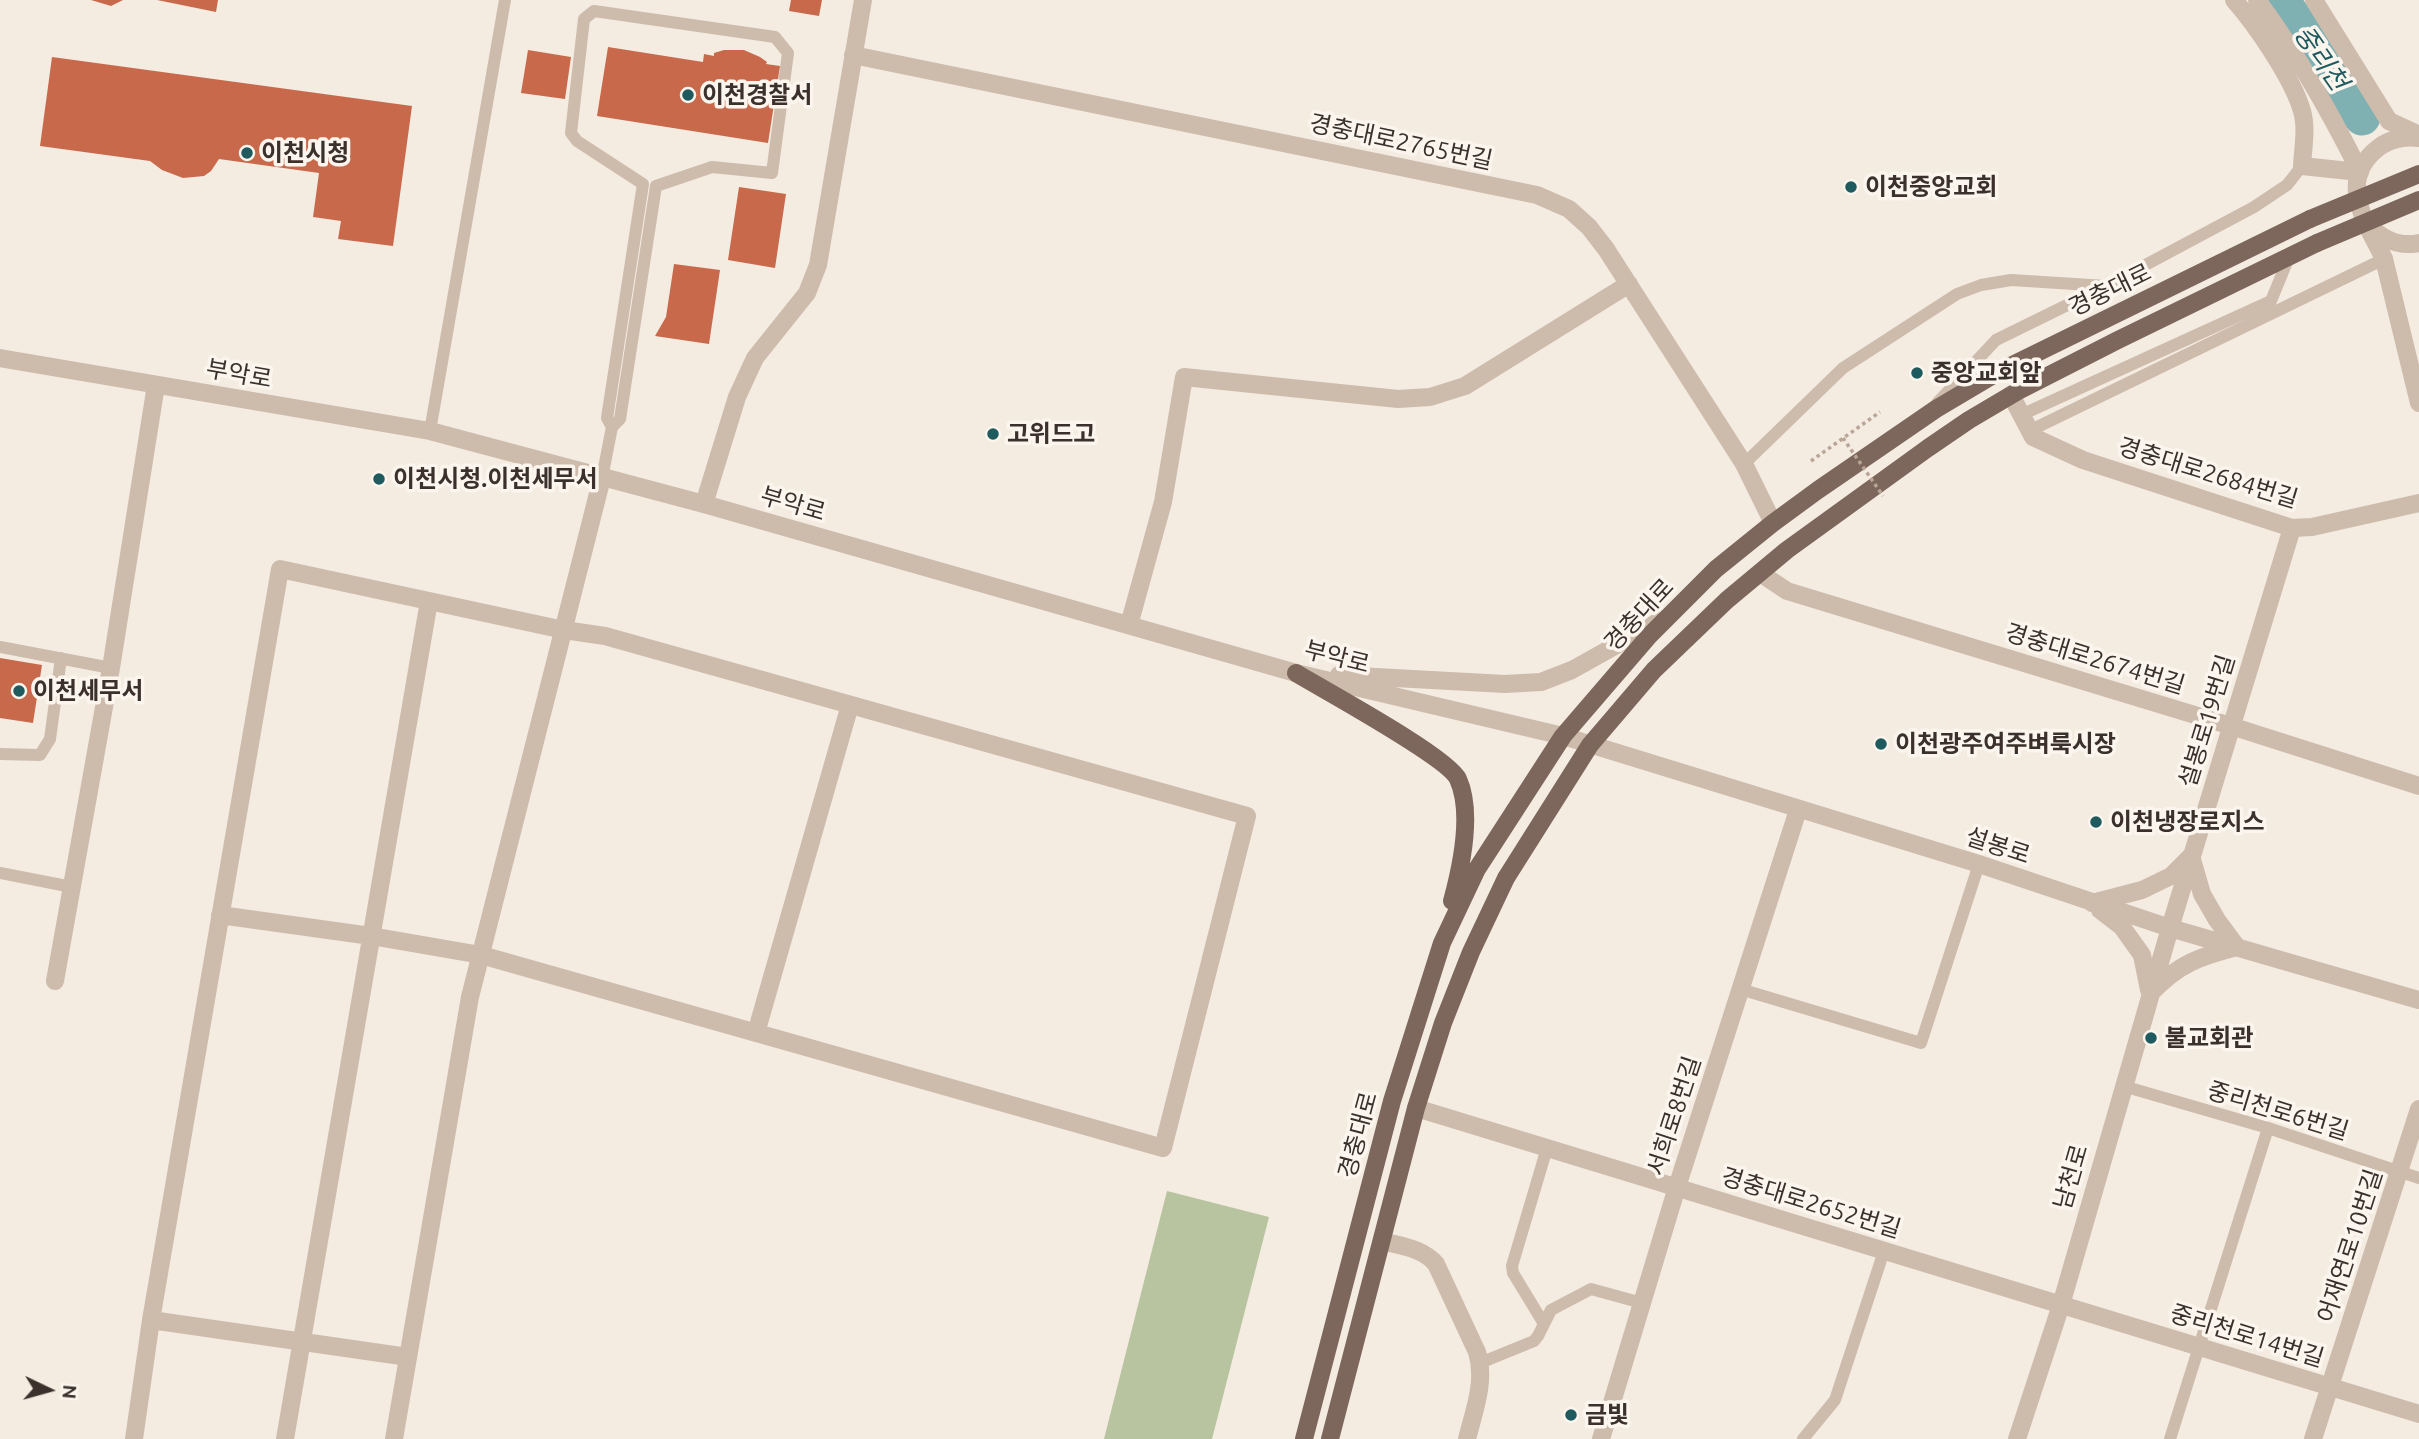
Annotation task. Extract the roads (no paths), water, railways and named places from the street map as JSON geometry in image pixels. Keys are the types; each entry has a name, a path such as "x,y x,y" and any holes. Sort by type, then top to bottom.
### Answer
{"main road":[{"name":"경충대로","path":"1304,1439 1392,1101 1442,943 1477,869 1563,736 1669,616 1716,569 1773,523 1922,419 2000,371 2310,219 2419,174"},
{"name":"경충대로","path":"1330,1439 1416,1108 1471,952 1500,890 1590,745 1654,670 1690,633 1787,550 1928,448 2011,395 2317,243 2419,200"},
{"path":"1296,673 1436,757 1458,778 1464,810 1463,860 1442,943"}],"street":[{"path":"704,504 737,397 755,358 807,293 818,265 863,0"},
{"path":"2234,0 2273,54 2302,112 2302,166 2359,172"},
{"path":"2257,0 2304,71 2359,172"},
{"path":"2314,0 2389,121 2415,135"},
{"name":"경충대로2765번길","path":"853,55 1537,195 1569,209 1589,227 1629,284 1744,464 1773,523"},
{"path":"2415,135 2381,146 2368,157 2359,172 2356,190 2358,207 2384,259 2419,403"},
{"path":"2366,223 2379,235 2394,242 2419,243"},
{"path":"1129,625 1163,502 1184,377 1398,399 1430,397 1465,386 1629,284"},
{"name":"부악로","path":"0,358 430,431 704,504 1296,673 1563,736"},
{"path":"55,981 111,668 156,384"},
{"path":"2011,395 2025,423"},
{"name":"경충대로2684번길","path":"2025,423 2033,437 2083,460 2292,528 2312,527 2419,503"},
{"path":"394,1439 468,1010 602,478"},
{"name":"설봉로19번길","path":"2169,928 2292,528"},
{"path":"134,1439 150,1320 220,915 280,569 564,630 605,636 1247,816 1163,1148 481,955 371,936 220,915"},
{"name":"경충대로2674번길","path":"1760,573 1787,591 2419,786"},
{"path":"285,1439 429,601"},
{"path":"1296,673 1505,684 1541,682 1572,670 1669,616"},
{"path":"756,1033 850,705"},
{"name":"설봉로","path":"1563,736 1979,864 2169,928 2419,1000"},
{"name":"서희로8번길","path":"1601,1439 1677,1187 1798,810"},
{"path":"2092,903 2142,890 2171,876 2191,856 2202,894 2237,947 2200,957 2168,975 2150,995"},
{"path":"2092,903 2122,927 2142,955 2150,995"},
{"name":"남천로","path":"2017,1439 2061,1305 2169,928"},
{"name":"경충대로2652번길","path":"1416,1108 2061,1305"},
{"name":"어재연로10번길","path":"2313,1439 2419,1109"},
{"path":"1381,1241 1426,1254 1436,1264 1480,1363 1481,1381 1467,1439"},
{"name":"중리천로14번길","path":"2061,1305 2419,1415"},
{"path":"150,1320 408,1357"}],"lane":[{"path":"430,431 505,0"},
{"path":"602,478 611,427 607,418 643,184 577,141 571,132 584,19 594,11 775,37 788,53 772,173 712,167 656,186 620,419 611,427"},
{"path":"1922,419 1996,340 2106,286 2254,207 2287,186 2302,166"},
{"path":"2025,423 2271,301 2289,257"},
{"path":"2025,423 2384,259"},
{"path":"1744,464 1843,368 1958,294 1981,285 2011,280 2106,286"},
{"path":"0,647 111,668"},
{"path":"0,754 40,755 50,739 61,658"},
{"path":"1740,989 1921,1043 1979,864"},
{"path":"0,873 72,887"},
{"name":"중리천로6번길","path":"2123,1086 2419,1178"},
{"path":"2170,1439 2268,1129"},
{"path":"1544,1324 1513,1273 1512,1266 1547,1148"},
{"path":"1803,1439 1835,1400 1884,1251"},
{"path":"1480,1363 1534,1340 1551,1310 1591,1289 1642,1303"}],"waterway":[{"name":"중리천","path":"2281,0 2362,117"}],"place":[{"name":"이천경찰서","path":"688,95"},
{"name":"이천시청","path":"247,153"},
{"name":"이천중앙교회","path":"1851,187"},
{"name":"중앙교회앞","path":"1917,373"},
{"name":"고위드고","path":"993,434"},
{"name":"이천시청.이천세무서","path":"379,479"},
{"name":"이천세무서","path":"19,691"},
{"name":"이천광주여주벼룩시장","path":"1881,744"},
{"name":"이천냉장로지스","path":"2096,822"},
{"name":"불교회관","path":"2151,1038"},
{"name":"금빛","path":"1571,1415"}]}
